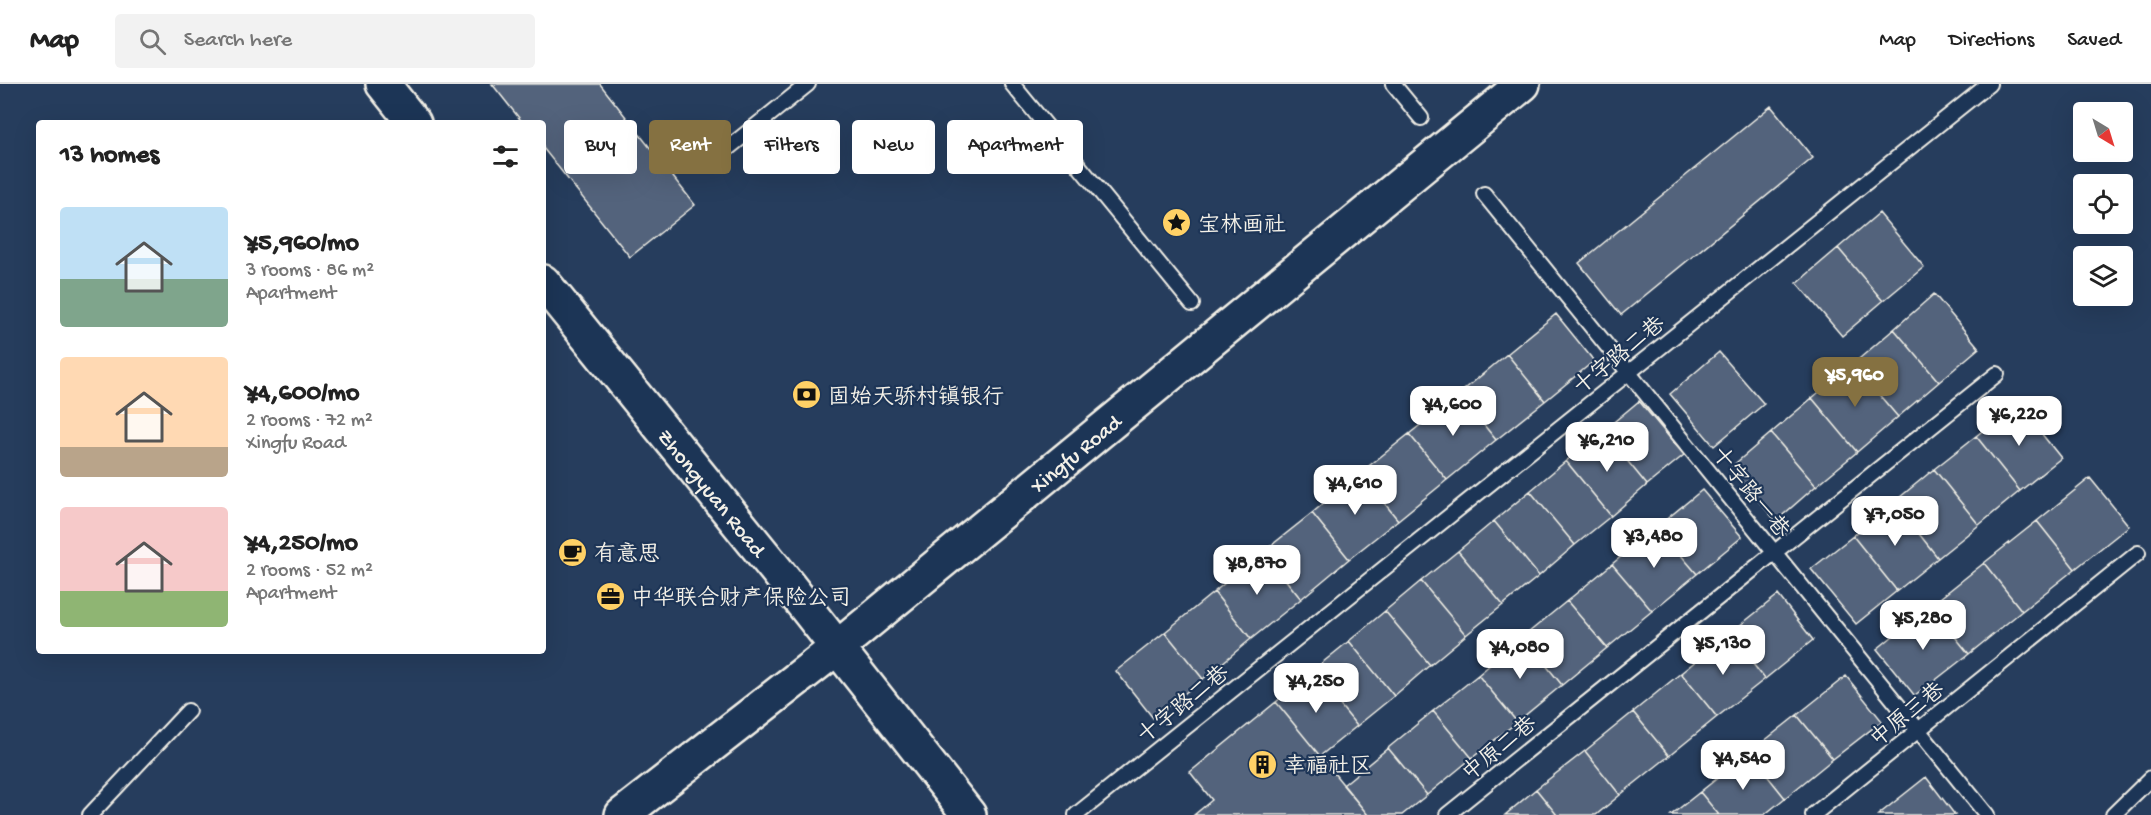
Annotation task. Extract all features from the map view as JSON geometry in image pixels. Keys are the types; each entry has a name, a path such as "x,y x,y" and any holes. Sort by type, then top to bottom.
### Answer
{"street":[{"path":"383,84 412,120"},
{"name":"Xingfu Road","path":"622,815 838,647 1522,84"},
{"name":"Zhongyuan Road","path":"546,286 838,647 969,815"}],"lane":[{"path":"731,146 808,84"},
{"path":"1012,84 1192,304"},
{"path":"1393,84 1420,118"},
{"name":"十字路二巷","path":"1076,815 1989,84"},
{"name":"十字路一巷","path":"1484,194 1988,815"},
{"name":"中原二巷","path":"1447,815 1997,374"},
{"name":"中原三巷","path":"1813,815 2138,553"},
{"path":"90,815 188,711"},
{"path":"2113,815 2151,778"}],"building":[{"path":"492,84 600,84 628,120 564,120 564,174 637,174 637,131 649,146 649,174 671,174 695,205 630,257 546,152 546,120 521,120"},
{"path":"1771,106 1813,158 1621,315 1579,263"},
{"path":"1879,213 1924,267 1883,301 1838,248"},
{"path":"1838,248 1883,301 1842,336 1797,283"},
{"path":"1934,294 1979,348 1939,382 1894,329"},
{"path":"1556,314 1594,361 1545,401 1507,354"},
{"path":"1894,329 1939,382 1898,417 1853,364"},
{"path":"1719,352 1764,404 1714,446 1670,394"},
{"path":"1507,354 1545,401 1496,440 1459,394"},
{"path":"1853,364 1898,417 1857,452 1812,398"},
{"path":"1459,394 1496,440 1447,480 1409,434"},
{"path":"1812,398 1857,452 1816,486 1771,433"},
{"path":"1639,401 1684,455 1647,485 1603,431"},
{"path":"2017,403 2061,458 2020,491 1976,436"},
{"path":"1603,431 1647,485 1611,516 1566,461"},
{"path":"1771,433 1816,486 1776,521 1730,468"},
{"path":"1409,434 1447,480 1398,520 1360,473"},
{"path":"1976,436 2020,491 1979,525 1934,469"},
{"path":"1566,461 1611,516 1575,545 1530,491"},
{"path":"1934,469 1979,525 1938,558 1894,502"},
{"path":"1360,473 1398,520 1349,559 1312,513"},
{"path":"2090,478 2129,526 2075,569 2037,521"},
{"path":"1702,490 1742,537 1697,574 1657,527"},
{"path":"1530,491 1575,545 1539,576 1494,521"},
{"path":"1894,502 1938,558 1897,591 1853,536"},
{"path":"1312,513 1349,559 1301,599 1263,552"},
{"path":"1494,521 1539,576 1503,605 1458,551"},
{"path":"2037,521 2075,569 2022,611 1984,563"},
{"path":"1657,527 1697,574 1652,611 1612,564"},
{"path":"1853,536 1897,591 1856,624 1811,569"},
{"path":"1458,551 1503,605 1466,635 1421,581"},
{"path":"1263,552 1301,599 1251,639 1214,592"},
{"path":"1984,563 2022,611 1969,654 1930,606"},
{"path":"1612,564 1652,611 1607,648 1567,601"},
{"path":"1421,581 1466,635 1430,665 1385,611"},
{"path":"1214,592 1251,639 1203,679 1165,632"},
{"path":"1778,595 1813,640 1765,679 1729,634"},
{"path":"1567,601 1607,648 1562,685 1523,637"},
{"path":"1930,606 1969,654 1915,696 1877,649"},
{"path":"1385,611 1430,665 1394,696 1349,641"},
{"path":"1165,632 1203,679 1153,718 1116,671"},
{"path":"1729,634 1765,679 1717,717 1681,673"},
{"path":"1523,637 1562,685 1517,722 1478,675"},
{"path":"1349,641 1394,696 1357,726 1312,671"},
{"path":"1312,671 1357,726 1320,756 1276,702"},
{"path":"1681,673 1717,717 1669,756 1633,712"},
{"path":"1478,675 1517,722 1472,758 1433,711"},
{"path":"1846,676 1882,721 1833,759 1797,715"},
{"name":"幸福社区","path":"1276,702 1368,815 1194,815 1212,800 1190,772"},
{"path":"1433,711 1472,758 1427,795 1388,748"},
{"path":"1633,712 1669,756 1620,795 1585,751"},
{"path":"1797,715 1833,759 1785,798 1749,753"},
{"path":"1388,748 1427,795 1402,815 1368,815 1343,785"},
{"path":"1585,751 1620,795 1596,815 1557,815 1536,789"},
{"path":"1749,753 1785,798 1764,815 1719,815 1700,792"},
{"path":"1926,777 1955,815 1878,815"},
{"path":"1536,789 1557,815 1505,815"},
{"path":"1700,792 1719,815 1671,815"}],"place":[{"name":"宝林画社","path":"1177,223"},
{"name":"固始天骄村镇银行","path":"807,395"},
{"name":"有意思","path":"573,552"},
{"name":"中华联合财产保险公司","path":"610,596"},
{"name":"幸福社区","path":"1263,764"}]}
